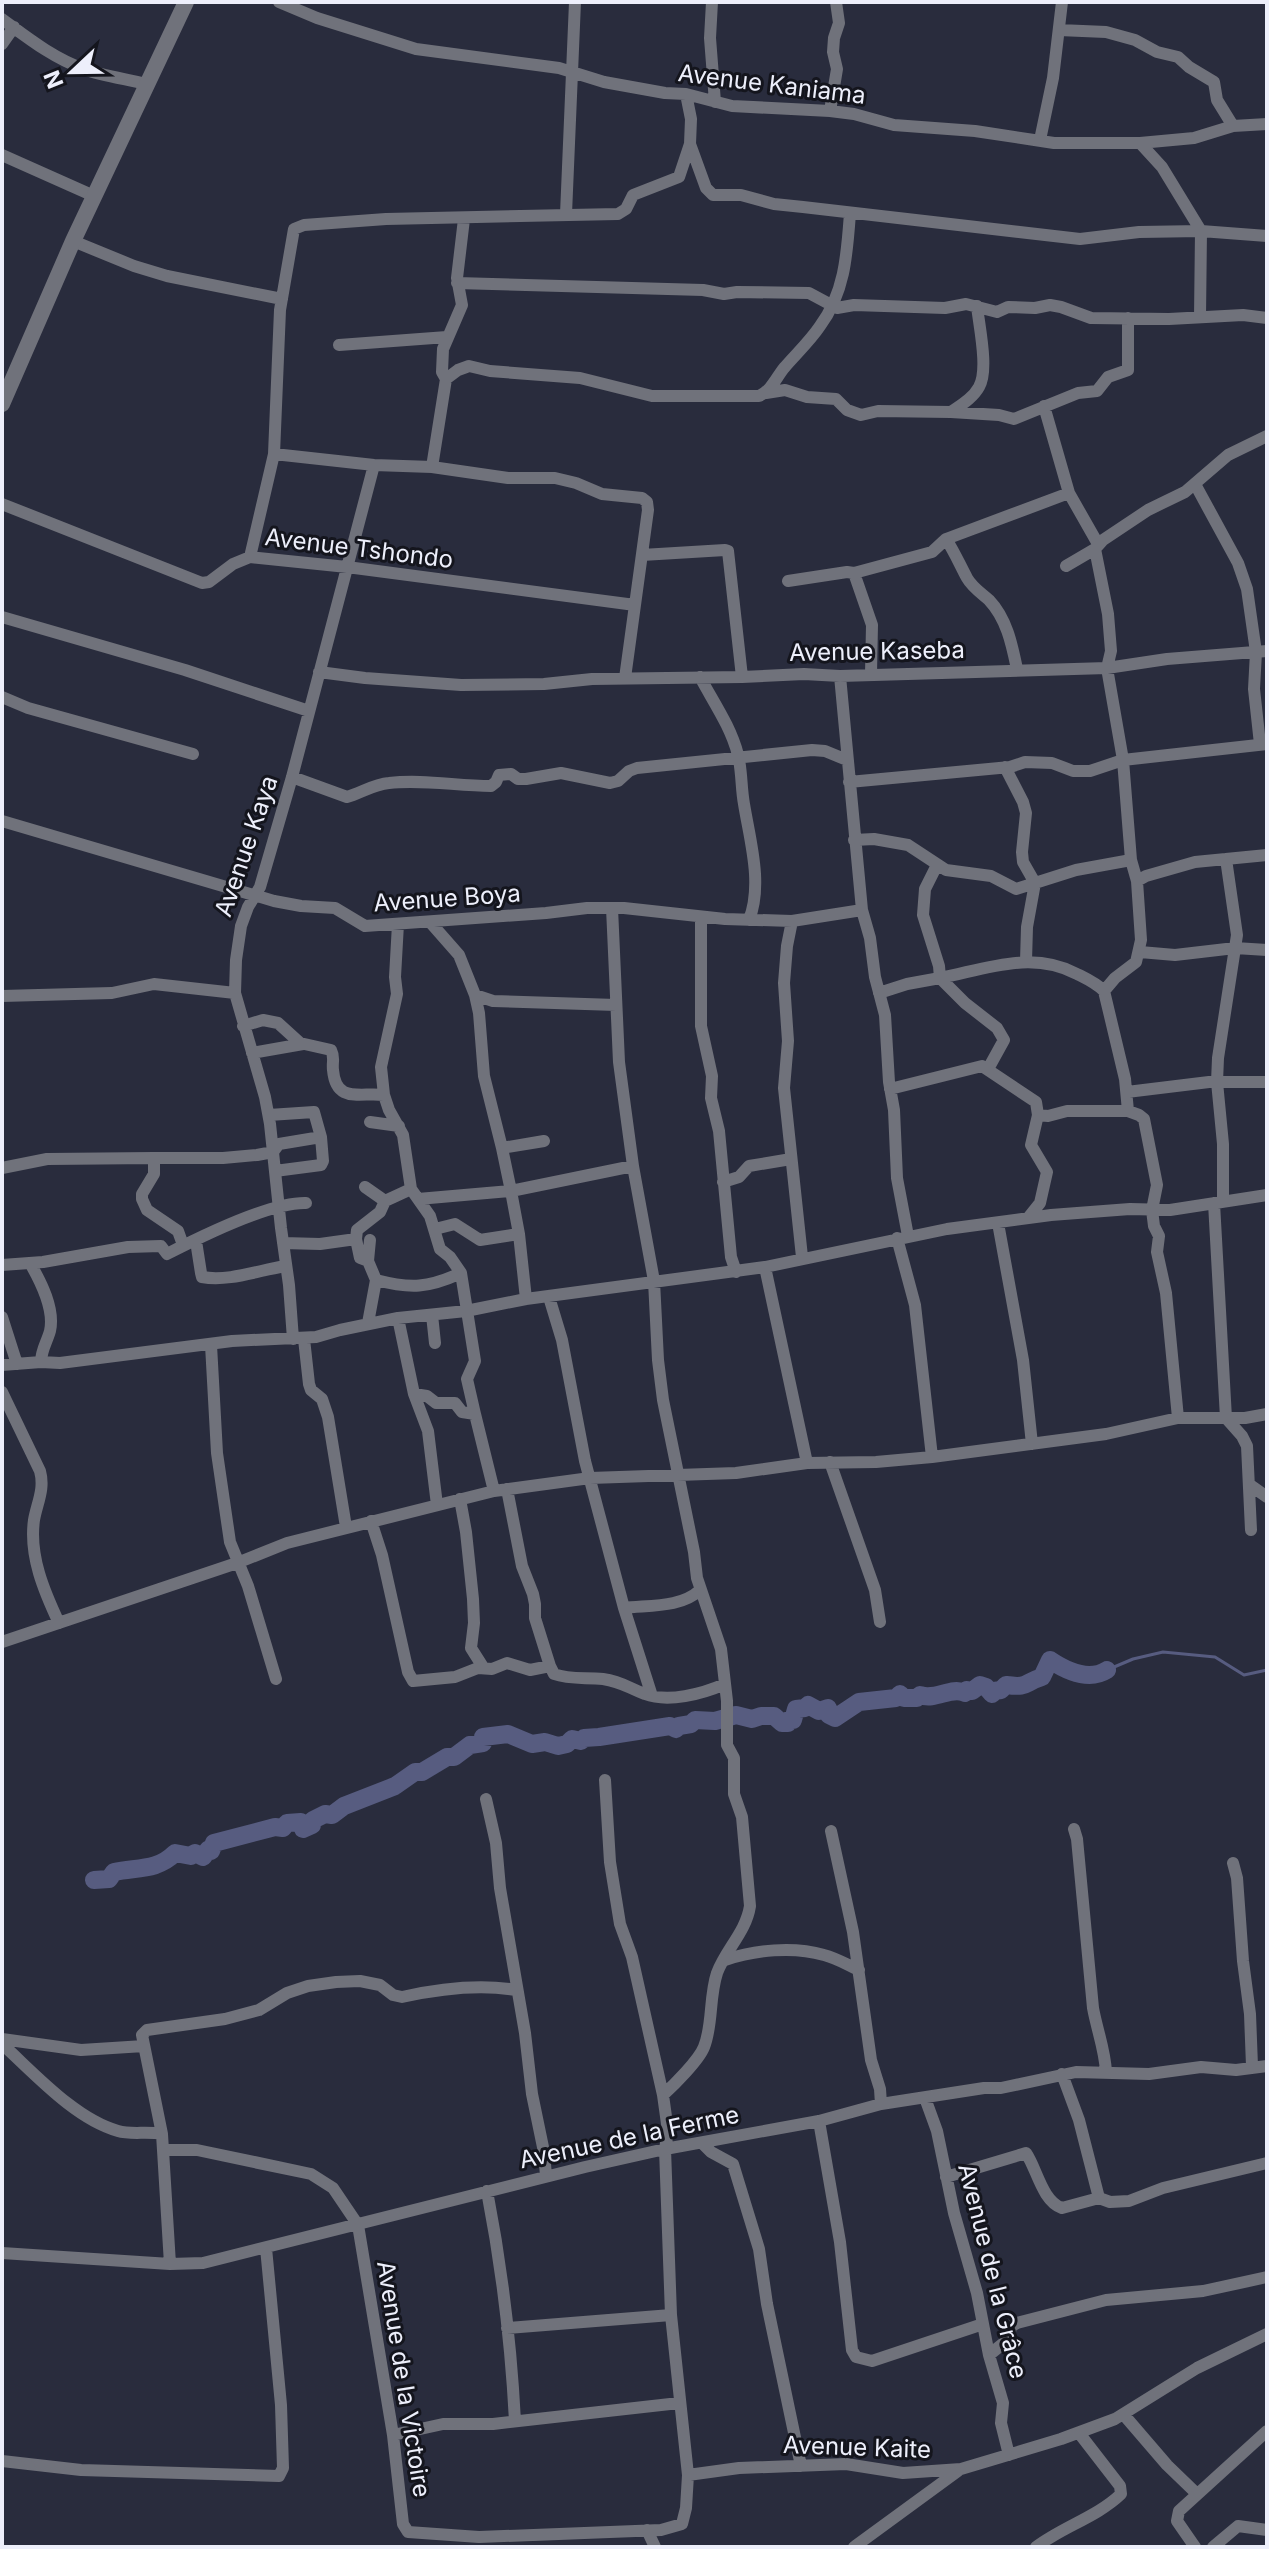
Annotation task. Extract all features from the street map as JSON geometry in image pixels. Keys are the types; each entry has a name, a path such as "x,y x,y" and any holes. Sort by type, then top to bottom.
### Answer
{"street":[{"path":"2,404 73,241 184,2"},
{"name":"Avenue Kaniama","path":"279,2 317,18 416,49 573,70 604,82 686,94 732,106 830,111 894,125 975,131 1054,143 1140,143 1194,138 1233,126 1267,124"},
{"path":"566,214 575,2"},
{"path":"712,2 710,38 715,102"},
{"path":"830,111 837,69 833,52 839,23 836,2"},
{"path":"1040,140 1053,78 1062,2"},
{"path":"2,19 67,62 86,70 146,84"},
{"path":"2,44 14,27"},
{"path":"1059,30 1121,35 1157,52 1178,57 1214,82 1217,100 1233,126"},
{"path":"679,177 690,144 691,119 686,94"},
{"path":"1140,143 1162,167 1201,231 1200,317"},
{"path":"690,144 706,188 713,195 741,195 774,204 1080,239 1111,234 1201,231 1267,236"},
{"path":"2,155 94,196"},
{"path":"250,557 274,454 282,299 294,229 299,226 386,219 618,214 626,209 633,195 679,177 702,178"},
{"path":"766,393 820,327 841,288 850,213"},
{"path":"432,467 446,379 442,372 443,349 462,305 457,283 464,219"},
{"path":"73,241 167,276 282,299"},
{"path":"457,283 703,290 724,294 804,292 815,295 832,307 945,308 966,304 997,312 1008,307 1050,305 1091,318 1243,315 1267,318"},
{"path":"951,412 972,397 980,386 983,374 977,306"},
{"path":"446,379 469,366 490,371 580,378 652,396 759,396 785,390 807,397 836,399 847,410 861,415 878,411 951,412 1014,419 1078,393 1097,391 1108,377 1128,370 1128,318"},
{"path":"339,345 447,337"},
{"path":"1044,406 1069,493 1097,546 1111,642 1107,668 1123,760 1131,860 1137,881 1140,952 1130,968 1115,978 1104,991"},
{"path":"1066,566 1156,505 1185,492 1228,455 1267,436"},
{"path":"274,454 374,465 432,467 508,478 555,478 615,497 642,498 647,502 648,510 625,678"},
{"name":"Avenue Kaya","path":"346,1527 328,1417 322,1399 311,1390 298,1339 283,1243 269,1115 235,993 241,926 260,887 292,777 374,465"},
{"path":"849,782 1005,767 1025,762 1052,763 1082,772 1123,760 1264,744 1254,689 1261,651 1247,589 1238,563 1195,484"},
{"path":"788,581 854,573 932,552 946,539 1069,493"},
{"name":"Avenue Tshondo","path":"2,504 202,583 209,582 233,564 250,557 635,605"},
{"path":"946,539 968,580 991,602 1005,623 1017,669"},
{"path":"642,555 728,551 742,677"},
{"path":"854,573 872,625 871,674"},
{"path":"2,617 185,670 309,711"},
{"name":"Avenue Kaseba","path":"319,672 461,685 544,684 625,678 840,676 1107,668 1261,651"},
{"path":"840,676 862,910 885,1015 902,1237 915,1305 932,1457"},
{"path":"700,677 727,725 739,757 743,802 751,839 755,901 749,920"},
{"path":"2,697 58,717 193,754"},
{"path":"292,777 347,797 385,783 491,786 499,775 504,774 526,779 561,773 610,783 637,768 812,750 825,751 847,760"},
{"path":"1005,767 1026,813 1023,862 1035,883 1027,927 1026,961"},
{"name":"Avenue Boya","path":"2,821 255,895 301,906 335,908 363,926 587,908 792,921 862,910"},
{"path":"854,840 874,839 908,845 946,870 991,876 1016,889 1087,868 1131,860"},
{"path":"1137,881 1185,865 1267,855"},
{"path":"1226,859 1237,925 1217,1082 1223,1144 1218,1203 1226,1418 1247,1446 1251,1530"},
{"path":"937,865 925,889 923,915 940,978 997,1028 1004,1040 988,1069"},
{"path":"612,908 619,1062 633,1166 654,1281 663,1400 700,1590 717,1633 725,1684 727,1745 734,1758 734,1794 742,1817 750,1906 748,1918 719,1968 703,2051 663,2095"},
{"path":"701,917 701,1026 712,1076 711,1098 719,1131 731,1257 736,1272"},
{"path":"792,921 784,983 788,1041 784,1088 802,1257"},
{"path":"430,922 459,955 475,995 484,1076 511,1191 526,1299"},
{"path":"398,924 397,994 381,1067 384,1095 403,1135 414,1194 425,1206 440,1249 461,1273 475,1361 467,1379 475,1414 533,1594 535,1618 550,1666 554,1674 568,1679 624,1683 652,1696 688,1695 710,1691 725,1684"},
{"path":"1140,952 1175,955 1235,948 1267,950"},
{"path":"879,993 907,984 1026,961 1048,962 1071,970 1104,991 1127,1092 1128,1111"},
{"path":"2,996 112,993 154,984 235,993"},
{"path":"475,995 493,1001 616,1005"},
{"path":"243,1026 263,1020 278,1023 303,1044"},
{"path":"252,1053 303,1044 331,1050 334,1055 333,1071 341,1091 348,1095 384,1095"},
{"path":"890,1089 978,1066 988,1069 1036,1102 1038,1115 1031,1145 1047,1172 1040,1203 1028,1218"},
{"path":"1127,1092 1184,1084 1267,1082"},
{"path":"1038,1115 1067,1111 1128,1111 1139,1115 1146,1126 1157,1185 1152,1210 1159,1236 1157,1252 1166,1293 1178,1418"},
{"path":"2,1168 47,1159 257,1155 274,1162 321,1165 321,1137 314,1112 269,1115"},
{"path":"370,1122 399,1126"},
{"path":"274,1162 279,1144 321,1137"},
{"path":"502,1148 544,1141"},
{"path":"154,1158 154,1174 142,1199 147,1210 178,1231 189,1243 202,1277 226,1277 286,1266"},
{"path":"723,1182 739,1177 749,1166 791,1159"},
{"path":"365,1187 385,1201 414,1194 511,1191 633,1166"},
{"path":"2,1365 68,1362 250,1339 298,1339 398,1318 736,1272 902,1237 1028,1218 1152,1210 1267,1195"},
{"path":"368,1261 360,1258 357,1230 380,1212 385,1201"},
{"path":"2,1265 128,1247 161,1246 167,1254 279,1205 306,1203"},
{"path":"1040,1203 1051,1215"},
{"path":"998,1223 1023,1360 1032,1444"},
{"path":"435,1229 455,1224 480,1240 519,1234"},
{"path":"283,1243 320,1244 356,1239"},
{"path":"368,1323 376,1280 368,1261 370,1240"},
{"path":"30,1263 44,1291 50,1321 41,1362"},
{"path":"765,1267 807,1463"},
{"path":"376,1280 420,1288 461,1273"},
{"path":"549,1297 560,1328 590,1478 624,1608 652,1696"},
{"path":"432,1315 435,1343"},
{"path":"2,1317 17,1364"},
{"path":"398,1318 414,1394 428,1431 437,1505"},
{"path":"211,1345 217,1453 230,1542 248,1586 276,1679"},
{"path":"2,1392 43,1481 34,1519 33,1549 59,1623"},
{"path":"414,1394 427,1396 436,1403 455,1403 462,1412 475,1414"},
{"path":"2,1642 237,1563 287,1543 500,1490 590,1478 736,1473 807,1463 932,1457 1106,1434 1178,1418 1245,1418 1267,1414"},
{"path":"830,1462 875,1590 880,1622"},
{"path":"1250,1485 1267,1497"},
{"path":"460,1499 473,1599 471,1648 483,1667"},
{"path":"371,1521 382,1555 409,1676 417,1682 455,1677 507,1663 530,1670 550,1666"},
{"path":"624,1608 681,1602 691,1599 700,1590"},
{"path":"478,2542 667,2529 682,2524 688,2475 671,2315 665,2149 668,2131 632,1957 620,1924 610,1862 605,1780"},
{"path":"486,1799 496,1843 500,1888 546,2176"},
{"path":"1074,1829 1093,2008 1106,2072"},
{"path":"831,1831 859,1970 871,2060 881,2104"},
{"path":"1233,1863 1250,2014 1252,2066"},
{"path":"725,1960 753,1953 802,1951 824,1955 859,1970"},
{"path":"170,2264 164,2150 142,2035 147,2030 209,2023 259,2010 287,1993 308,1986 360,1981 380,1985 393,1995 402,1997 482,1988 516,1990"},
{"path":"2,2041 81,2050 144,2046"},
{"path":"2,2041 61,2098 102,2124 122,2132 162,2134"},
{"name":"Avenue de la Ferme","path":"2,2253 170,2264 203,2263 546,2176 665,2149 819,2121 881,2104 1001,2088 1076,2072 1158,2074 1191,2068 1236,2070 1267,2066"},
{"path":"1062,2074 1079,2120 1099,2198"},
{"name":"Avenue de la Grâce","path":"925,2098 937,2131 1003,2403 1001,2423 1009,2455"},
{"path":"819,2121 840,2242 852,2350 856,2357 872,2361 983,2324"},
{"path":"702,2143 711,2152 733,2164 758,2244 767,2304 801,2466"},
{"path":"164,2150 197,2150 311,2174 333,2188 358,2225"},
{"path":"946,2177 1026,2153 1049,2199 1062,2208 1099,2198 1110,2202 1129,2201 1163,2188 1267,2163"},
{"path":"487,2191 499,2257 515,2421"},
{"name":"Avenue de la Victoire","path":"358,2225 393,2435 403,2524 413,2534 478,2542"},
{"path":"2,2461 81,2470 279,2476 283,2468 281,2405 266,2248"},
{"path":"989,2355 1005,2342 1012,2326 1017,2323 1106,2300 1203,2291 1267,2277"},
{"path":"507,2328 671,2315"},
{"name":"Avenue Kaite","path":"688,2475 739,2468 846,2464 903,2473 961,2469 1079,2433 1124,2415 1197,2368 1267,2334"},
{"path":"393,2435 443,2424 515,2421 679,2403"},
{"path":"1124,2415 1196,2493"},
{"path":"1195,2547 1177,2517 1179,2511 1267,2431"},
{"path":"1036,2547 1121,2494 1120,2486 1079,2433"},
{"path":"854,2547 961,2469"},
{"path":"1213,2547 1238,2526 1267,2530"},
{"path":"647,2530 655,2547"}],"waterway":[{"path":"1107,1670 1133,1659 1163,1652 1215,1657 1244,1675 1267,1670"},
{"path":"94,1880 109,1879 114,1872 154,1866 175,1853 191,1856 195,1853 203,1857 208,1850 211,1851 214,1843 275,1827 283,1828 287,1823 301,1822 303,1829 325,1814 332,1815 344,1806 395,1786 415,1772 422,1772 447,1757 454,1757 470,1745 483,1743 483,1737 508,1734 532,1744 545,1742 558,1746 572,1739 581,1741 584,1738 670,1726 676,1729 695,1720 715,1721 736,1715 752,1719 774,1716 782,1723 788,1723 793,1720 796,1709 808,1705 819,1711 828,1708 829,1715 835,1718 859,1702 896,1698 900,1694 904,1698 917,1698 954,1691 965,1693 980,1685 992,1694 1006,1685 1022,1685 1042,1677 1050,1660 1085,1675 1107,1670"}]}
